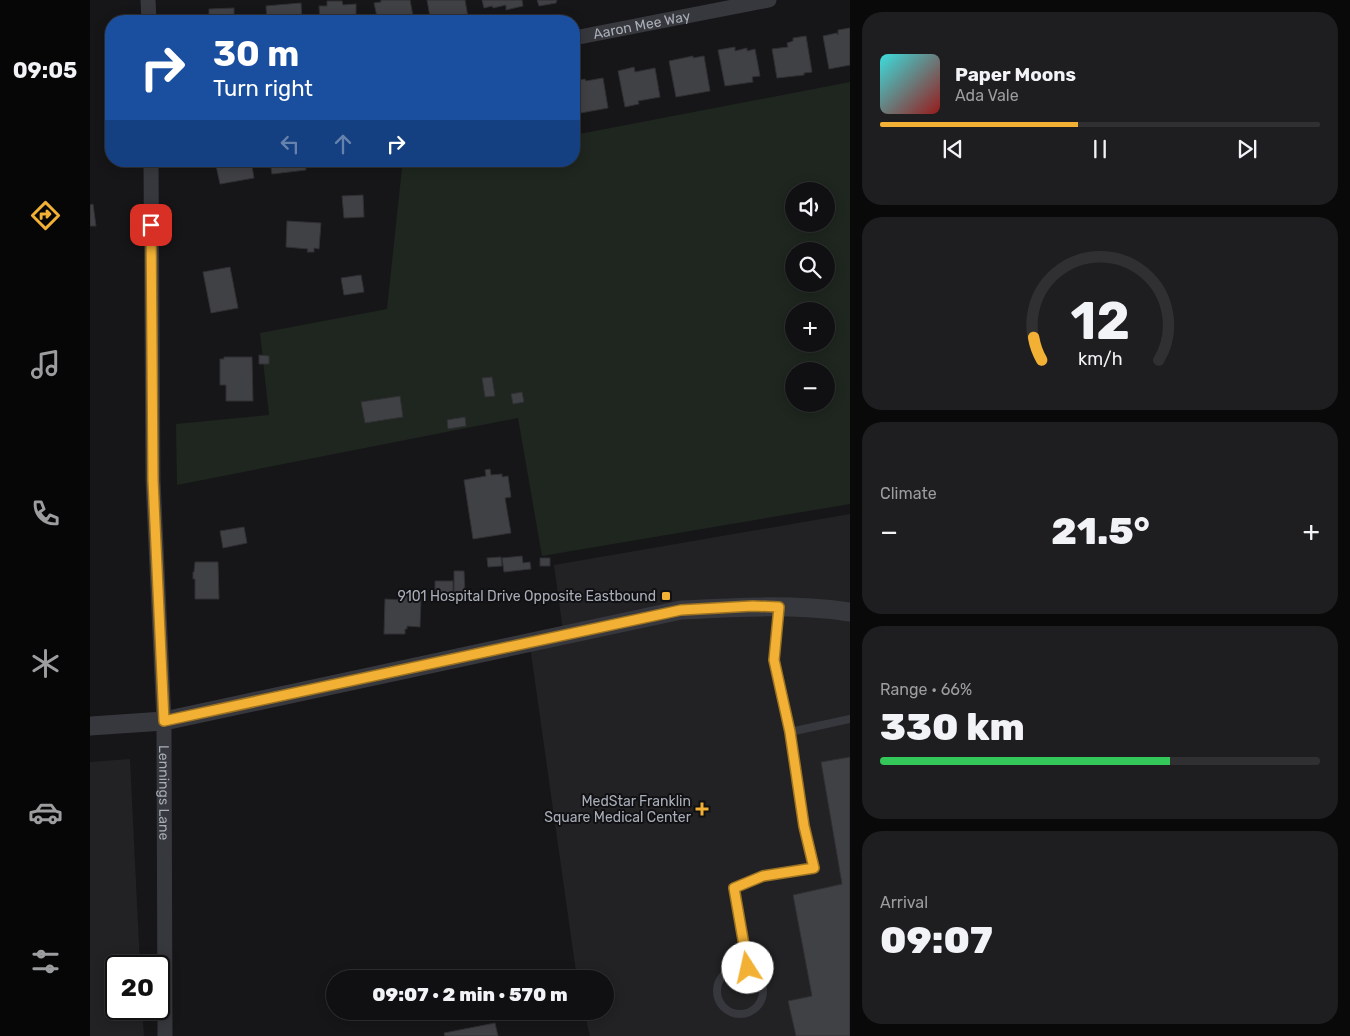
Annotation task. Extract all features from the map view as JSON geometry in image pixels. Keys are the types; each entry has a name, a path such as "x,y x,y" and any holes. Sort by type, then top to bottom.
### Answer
{"street":[{"path":"148,0 149,15"},
{"name":"Aaron Mee Way","path":"580,37 769,0"},
{"name":"Lennings Lane","path":"151,167 153,480 164,721 165,1036"},
{"path":"90,726 164,721 681,610 753,606 822,608 850,612"}],"lane":[{"path":"748,968 740,967 726,972 717,986 718,1000 726,1010 738,1014 748,1012 757,1005 762,994 762,983 756,974 748,968 734,888 763,876 814,868 804,826 790,732 774,660 779,607"},
{"path":"790,732 850,719"}],"shaded area":[{"path":"850,82 850,504 542,556 518,418 177,485 176,424 269,415 260,333 387,309 402,168 580,167 580,134"},
{"name":"MedStar Franklin Square Medical Center","path":"850,514 850,1036 590,1036 586,1020 614,1020 614,970 576,970 529,639 564,638 554,565"},
{"path":"130,759 139,955 105,955 105,1020 143,1020 144,1036 90,1036 90,762"}],"building":[{"path":"381,0 410,0 413,15 377,15 374,3 381,2"},
{"path":"427,0 465,0 468,15 430,15"},
{"path":"482,0 522,0 523,6 506,10 506,5 484,8"},
{"path":"537,0 557,0 556,3 539,6"},
{"path":"327,1 342,1 343,5 356,4 356,15 320,15 319,6 327,6"},
{"path":"301,3 302,15 267,15 266,6"},
{"path":"234,8 234,15 209,15 209,9"},
{"path":"850,28 850,65 829,69 823,36 837,33 838,35 838,30"},
{"path":"806,36 812,72 804,73 804,75 777,78 772,49 788,47 787,43 793,41 793,38"},
{"path":"735,47 735,51 747,48 747,51 755,49 760,76 752,77 753,82 725,86 718,50"},
{"path":"693,56 693,58 704,56 710,91 676,97 669,61"},
{"path":"634,67 635,72 655,68 660,97 638,101 639,104 625,107 618,71"},
{"path":"603,78 608,108 580,113 580,80 585,79 586,81"},
{"path":"216,167 252,167 254,178 220,184"},
{"path":"271,167 306,167 306,170 272,174"},
{"path":"363,195 364,217 344,218 342,196"},
{"path":"93,204 96,226 90,226 90,205"},
{"path":"287,221 321,223 319,249 314,248 314,252 307,252 308,249 286,247"},
{"path":"230,267 238,308 211,313 203,272"},
{"path":"361,275 364,292 344,295 341,278"},
{"path":"259,355 269,356 269,364 259,364"},
{"path":"224,357 252,357 253,401 226,401 226,385 220,385 220,359 224,359"},
{"path":"492,377 495,396 485,397 482,378"},
{"path":"522,392 524,402 513,404 511,394"},
{"path":"400,396 403,417 365,423 361,402"},
{"path":"465,417 466,426 448,429 447,420"},
{"path":"490,469 491,475 502,474 502,477 508,476 511,497 505,498 511,533 473,539 464,480 486,476 485,470"},
{"path":"244,527 247,543 223,548 220,531"},
{"path":"522,556 523,563 530,562 531,569 504,572 502,558"},
{"path":"501,557 502,566 488,567 487,558"},
{"path":"540,558 550,558 550,566 540,566"},
{"path":"195,562 218,562 219,599 195,599 193,572"},
{"path":"454,571 464,571 465,592 454,593"},
{"path":"435,581 453,581 453,597 435,597"},
{"path":"403,591 422,592 420,599 420,627 407,626 405,634 384,634 385,599 403,600"},
{"path":"850,757 850,1036 796,1036 788,1001 812,996 793,895 842,884 821,762"},
{"path":"495,1023 498,1036 445,1036 444,1033"}],"place":[{"name":"9101 Hospital Drive Opposite Eastbound","path":"666,596"},
{"name":"MedStar Franklin Square Medical Center","path":"702,809"}],"route":[{"path":"151,225 153,480 164,721 681,610 753,606 779,607 774,660 790,732 804,826 814,868 763,876 734,888 748,968"}]}
